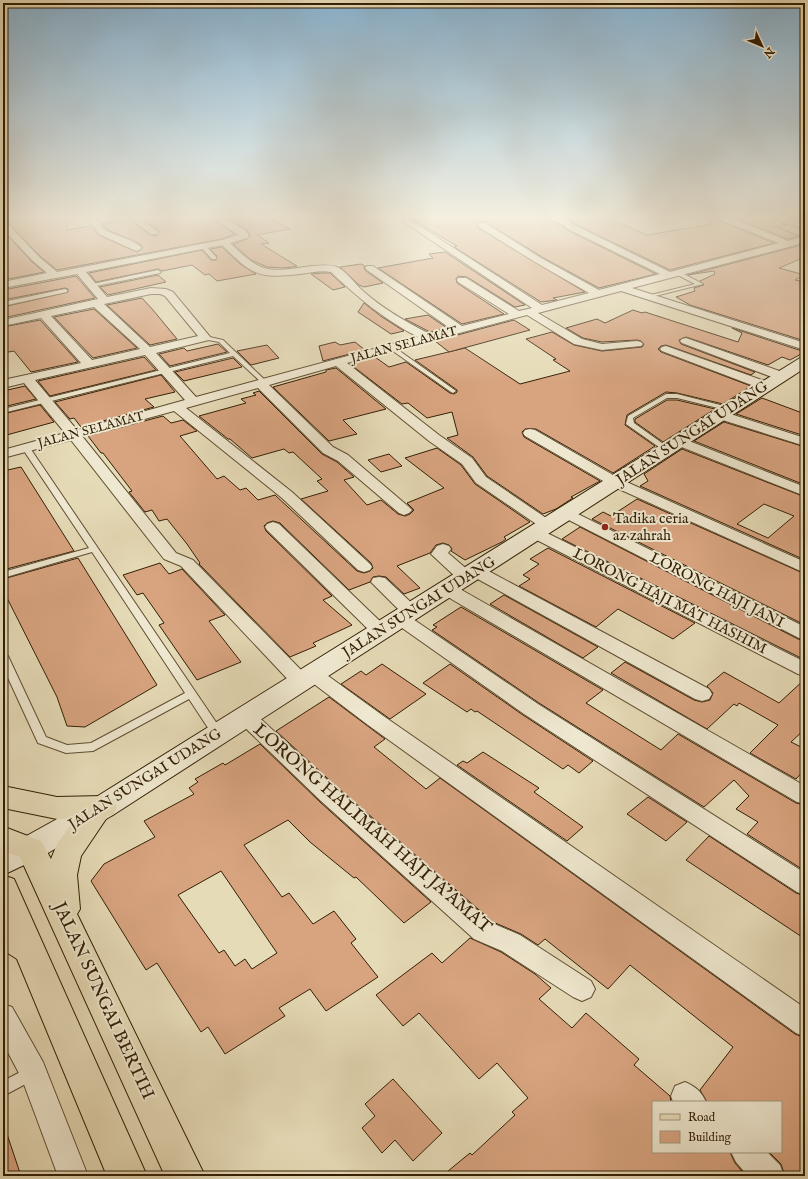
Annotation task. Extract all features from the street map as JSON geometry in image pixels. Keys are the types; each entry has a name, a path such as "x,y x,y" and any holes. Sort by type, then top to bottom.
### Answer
{"main road":[{"path":"3,796 57,808 100,808"},
{"path":"68,927 64,909 62,875 67,854 100,808"},
{"name":"JALAN SUNGAI BERTIH","path":"9,846 68,927 186,1176"},
{"path":"3,888 16,942 127,1176"}],"street":[{"path":"50,271 55,275"},
{"path":"3,285 74,271"},
{"path":"80,271 91,285 101,302 148,351 193,402"},
{"path":"259,271 270,273 292,271"},
{"path":"336,271 367,299 398,322 428,338"},
{"path":"374,271 460,330"},
{"path":"482,271 540,309"},
{"path":"558,271 599,294"},
{"path":"666,271 673,274"},
{"name":"JALAN SELAMAT","path":"3,454 338,362 685,271"},
{"path":"462,280 578,342 602,347 637,344"},
{"path":"623,288 732,324 804,359"},
{"path":"3,323 152,291 162,291 169,294 204,338 4,382"},
{"path":"43,314 89,364"},
{"path":"686,341 781,376"},
{"path":"666,349 766,386"},
{"name":"JALAN SUNGAI UDANG","path":"9,846 100,808 726,412 804,359"},
{"path":"338,362 434,438 467,461 481,480 550,524"},
{"path":"26,378 74,435 170,556 187,563 307,678 375,720 805,1024"},
{"path":"263,383 328,450 343,458 404,510"},
{"path":"177,407 287,495 364,568"},
{"path":"726,412 805,442"},
{"path":"530,433 615,482 805,568"},
{"path":"672,446 743,466 805,492"},
{"name":"LORONG HAJI JANI","path":"550,524 805,634"},
{"name":"LORONG HAJI MAT HASHIM","path":"550,524 805,670"},
{"path":"274,527 380,631"},
{"path":"443,549 439,554 463,579 805,796"},
{"path":"463,579 702,694"},
{"path":"379,582 406,615 531,709 805,885"},
{"name":"LORONG HALIMAH HAJI JA'AMAT","path":"245,716 328,795 483,931 510,943 582,989"},
{"path":"3,1016 33,1072 73,1176"},
{"path":"747,1153 769,1176"}],"lane":[{"path":"91,285 158,272"},
{"path":"653,298 700,284 673,274"},
{"path":"3,304 65,291"},
{"path":"204,338 221,341 263,383"},
{"path":"392,348 453,391"},
{"path":"3,411 234,354"},
{"path":"672,446 630,424 630,417 666,396 677,396 726,412"},
{"path":"26,448 218,734"},
{"path":"3,575 94,550"},
{"path":"3,656 42,740 66,749 93,747 191,694"},
{"path":"3,1089 33,1072"}],"building":[{"path":"3,271 44,272 9,279"},
{"path":"99,271 148,271 96,282 89,273"},
{"path":"200,271 251,271 256,274 217,281 209,274 205,275"},
{"path":"344,271 366,271 383,283 364,287 359,285"},
{"path":"383,271 474,271 525,305 515,307 467,277 458,276 456,279 457,283 504,314 462,324"},
{"path":"492,271 550,271 585,292 553,298 557,300 541,302"},
{"path":"568,271 650,271 656,274 599,288"},
{"path":"703,271 714,271 688,275"},
{"path":"714,271 790,271 805,275 795,280 805,282 805,341 690,305 676,297 695,291 694,288 704,285 700,281 715,274"},
{"path":"330,273 345,287 333,290 311,274"},
{"path":"158,275 166,282 108,295 100,287"},
{"path":"76,276 95,298 3,318 3,307 68,292 68,289 65,288 3,300 3,290"},
{"path":"142,298 177,339 150,345 107,305"},
{"path":"364,303 404,331 391,334 358,312"},
{"path":"94,309 137,348 93,358 54,317"},
{"path":"633,310 642,313 645,312 738,342 742,333 732,328 805,352 790,360 782,357 768,365 686,337 679,340 681,344 755,372 751,375 666,345 661,346 658,349 661,352 751,386 723,404 677,393 666,392 627,415 625,425 655,446 613,473 536,429 525,429 522,432 524,437 600,481 571,497 573,498 556,509 543,514 487,476 473,457 447,438 458,435 452,412 427,418 408,403 402,404 350,364 375,357 389,367 406,362 450,393 454,394 457,390 415,360 465,348 520,384 570,371 553,360 556,359 526,339 552,332 574,345 602,351 642,347 644,344 637,340 602,342 583,338 566,328 597,319 605,323"},
{"path":"428,315 447,328 430,332 405,319"},
{"path":"40,320 78,362 31,372 14,351 3,353 3,327"},
{"path":"514,320 530,330 449,352 435,341"},
{"path":"335,342 340,345 355,342 365,350 323,361 319,346"},
{"path":"218,344 227,352 170,366 159,354 184,348 187,351"},
{"path":"267,345 279,358 251,365 237,351"},
{"path":"144,357 156,370 50,396 38,381"},
{"path":"233,358 242,367 184,381 175,372"},
{"path":"336,368 386,409 343,420 357,434 329,441 273,387"},
{"path":"161,375 175,392 145,399 154,407 81,427 74,418 70,419 55,402"},
{"path":"25,386 36,399 3,407 3,391"},
{"path":"259,391 322,454 337,462 354,477 344,480 367,505 381,500 398,514 405,516 414,510 407,503 444,488 405,458 437,448 461,465 475,484 530,522 504,537 506,539 502,542 465,560 451,551 452,549 449,545 443,543 436,545 430,553 397,566 420,588 404,594 386,577 379,576 373,577 370,582 349,590 280,523 273,521 267,523 264,526 266,531 332,596 323,600 352,625 313,643 316,646 290,657 199,564 200,563 187,544 167,519 159,521 152,510 145,512 129,492 132,491 88,436 163,416 171,423 183,420 197,431 180,436 217,479 224,476 240,490 246,488 258,500 275,495 357,571 364,573 370,571 373,568 371,563 301,499 328,491 317,481 322,479 293,452 289,453 284,449 252,458 230,439 199,416 246,403 241,399 256,395 253,393"},
{"path":"762,398 805,414 805,436 736,414"},
{"path":"667,400 677,400 715,409 663,442 635,422 635,419"},
{"path":"40,405 54,422 3,436 3,414"},
{"path":"724,422 805,447 805,485 694,441"},
{"path":"682,449 805,497 805,560 640,486 648,481 644,474","holes":["764,504 794,516 768,538 737,524"]},
{"path":"389,454 402,466 381,472 368,460"},
{"path":"21,467 74,551 3,570 3,471"},
{"path":"637,499 805,574 805,625 592,519 603,512 611,516"},
{"path":"580,527 798,639 805,641 805,660 562,539"},
{"path":"548,548 695,623 673,639 618,609 596,627 519,586 530,579 523,575 539,564 530,559"},
{"path":"78,558 157,685 85,727 67,726 57,697 3,590 3,579"},
{"path":"160,563 169,574 182,569 225,615 209,621 241,662 197,680 159,625 164,623 143,593 137,595 123,575"},
{"path":"504,595 598,647 583,658 490,604"},
{"path":"461,607 603,690 586,703 661,750 678,734 796,803 805,805 805,871 747,834 758,822 736,809 749,796 734,780 704,807 539,703 432,630 437,627 433,625"},
{"path":"625,662 694,700 702,702 710,700 713,693 707,686 724,672 779,703 805,679 805,729 791,742 805,749 805,769 796,779 750,753 778,725 739,703 737,706 734,704 707,729 611,673"},
{"path":"382,664 426,694 390,719 341,684 361,671 366,675"},
{"path":"450,664 523,715 593,761 579,773 568,765 563,769 477,711 475,712 471,709 467,712 423,683"},
{"path":"329,697 385,739 374,747 426,789 440,778 795,1034 805,1038 805,1176 785,1176 781,1164 770,1153 782,1153 782,1101 706,1101 700,1090 733,1047 630,965 608,989 545,939 538,945 521,934 493,922 338,788 276,731"},
{"path":"260,744 320,802 431,902 404,923 356,877 354,878 310,842 288,820 244,845 282,897 289,893 313,924 334,911 356,939 351,943 378,977 326,1011 310,989 279,1008 285,1016 225,1054 208,1027 201,1032 157,963 146,970 91,881 104,864 155,837 144,821 194,794 189,788 198,782 195,779 223,763 225,765","holes":["221,871 277,953 252,969 245,959 235,966 224,950 219,953 178,895"]},
{"path":"483,752 539,788 534,792 583,827 567,841 457,765 463,761 467,763"},
{"path":"648,797 687,822 666,841 627,814"},
{"path":"709,836 796,893 805,896 805,939 686,860"},
{"path":"470,938 501,952 535,974 551,988 539,999 572,1028 586,1013 639,1059 634,1065 670,1096 671,1101 652,1101 652,1153 730,1153 735,1163 746,1176 442,1176 470,1153 472,1155 515,1115 512,1112 528,1098 497,1063 479,1079 419,1013 403,1026 376,995 432,953 442,963"},
{"path":"393,1079 442,1133 413,1161 395,1140 382,1153 362,1128 375,1116 365,1104"},
{"path":"6,1131 21,1176 3,1176 3,1132"}],"place":[{"name":"Tadika ceria az zahrah","path":"605,527"}]}
